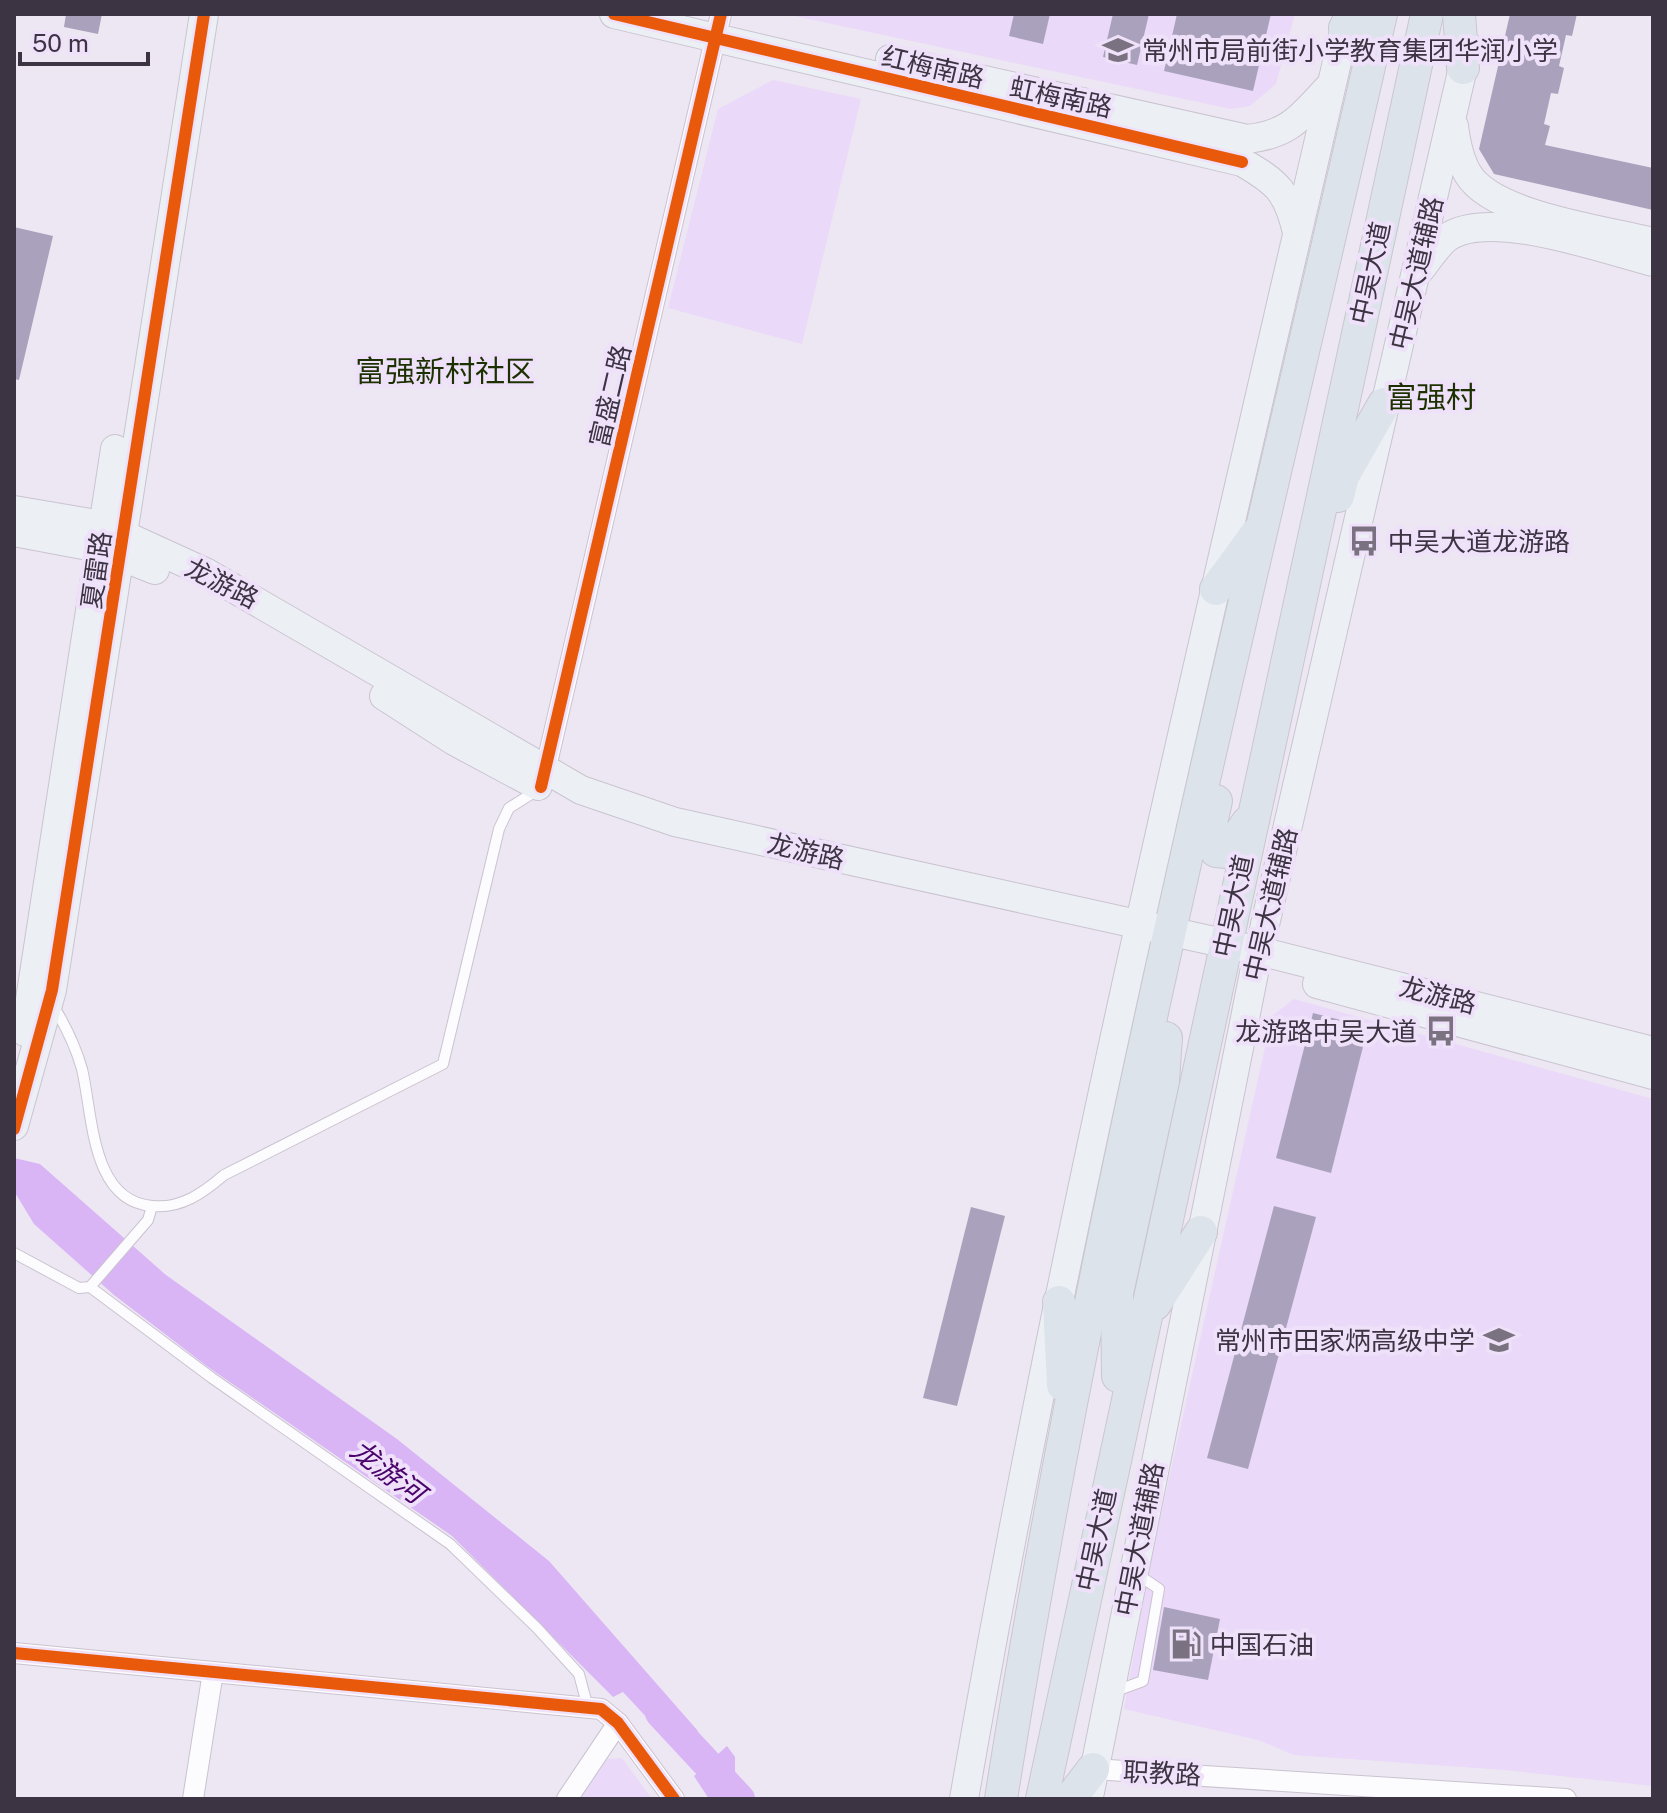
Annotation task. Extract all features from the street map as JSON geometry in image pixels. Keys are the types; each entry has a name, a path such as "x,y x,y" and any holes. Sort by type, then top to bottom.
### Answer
{"main road":[{"name":"夏雷路","path":"14,1127 49,998 187,14"},
{"name":"夏雷路","path":"14,1127 31,984 112,541 124,513 204,14"},
{"name":"红梅南路","path":"614,14 719,24 1245,150"},
{"path":"688,14 719,24"},
{"name":"中吴大道","path":"1001,1797 1042,1540 1141,1066 1381,14"},
{"path":"1400,136 1390,147 1383,146 1378,120 1404,14"},
{"name":"中吴大道","path":"1042,1799 1427,14"},
{"path":"1459,14 1463,68"},
{"name":"中吴大道辅路","path":"1091,1784 1257,959 1475,14"},
{"path":"964,1799 1010,1534 1137,935 1349,19"},
{"path":"1297,234 1289,200 1245,150 1275,136 1295,122 1332,84"},
{"path":"1453,113 1456,146 1468,176 1514,218 1653,262"},
{"path":"1417,273 1448,237 1514,218 1653,242"},
{"path":"1313,540 1306,475 1363,238 1357,225 1346,222 1330,236"},
{"path":"1302,589 1330,524 1343,476 1384,404"},
{"path":"1253,815 1227,852 1216,851 1211,823 1265,596 1273,488"},
{"name":"龙游路","path":"14,510 112,541 375,690 454,741 543,778 675,822 1137,935 1257,959 1653,1051"},
{"path":"1216,589 1265,520"},
{"name":"龙游路","path":"14,532 112,541"},
{"name":"龙游路","path":"1257,959 1653,1075"},
{"path":"1119,1435 1117,1293 1163,1081 1166,1038 1157,1036 1141,1066"},
{"path":"1143,1324 1201,1232"},
{"path":"1055,1737 1042,1756 1035,1755 1030,1724 1066,1529 1066,1428 1059,1302"},
{"path":"1070,1799 1091,1784"}],"street":[{"name":"富盛二路","path":"543,778 719,24"},
{"path":"14,1653 601,1709 618,1723 674,1799"},
{"path":"193,1799 213,1672"},
{"path":"567,1799 618,1723"},
{"name":"职教路","path":"1091,1784 1566,1799"}],"lane":[{"path":"49,998 81,1066 97,1148 111,1184 134,1205 163,1207 197,1197 224,1175 443,1064 499,829 509,808 543,778"},
{"path":"90,1287 148,1220 152,1206"},
{"path":"14,1253 79,1288 90,1287 212,1378 450,1544 537,1628 579,1674 586,1688 588,1708"}],"shaded area":[{"name":"常州市局前街小学教育集团华润小学","path":"785,14 1295,14 1276,84 1250,106 1231,109"},
{"path":"773,80 861,99 802,344 668,308 718,109"},
{"name":"常州市田家炳高级中学","path":"1294,999 1653,1099 1653,1786 1504,1770 1294,1755 1258,1740 1124,1709 1150,1564 1272,1016"},
{"path":"622,1758 652,1799 580,1799 605,1759"}],"water":[{"path":"14,1158 40,1164 166,1275 397,1439 549,1561 698,1731 676,1749 623,1692 613,1697 452,1536 208,1367 114,1295 34,1224 14,1191"},
{"path":"727,1746 735,1757 735,1772 754,1799 709,1799 694,1776"}],"building":[{"path":"66,14 102,14 98,34 64,27"},
{"path":"1014,14 1050,14 1043,44 1009,36"},
{"path":"1113,14 1149,14 1137,65 1103,57"},
{"path":"1177,14 1271,14 1253,91 1164,71"},
{"path":"1510,14 1577,14 1572,36 1566,35 1559,66 1564,68 1558,94 1551,93 1544,124 1550,126 1545,145 1653,168 1653,210 1494,174 1479,149"},
{"path":"14,227 53,236 19,380 14,379"},
{"path":"1313,1013 1368,1027 1331,1173 1276,1158"},
{"path":"1274,1206 1316,1217 1248,1469 1207,1458"},
{"path":"971,1207 1005,1216 957,1406 923,1398"},
{"name":"中国石油","path":"1164,1607 1220,1619 1208,1680 1153,1670"}],"waterway":[{"name":"龙游河","path":"660,1713 740,1799"}],"cycle path":[{"path":"14,1129 52,990 204,14"},
{"name":"虹梅南路","path":"614,14 1242,162"},
{"path":"541,787 721,14"},
{"path":"14,1653 601,1709 618,1723 674,1799"}],"place":[{"name":"常州市局前街小学教育集团华润小学","path":"1118,50"},
{"name":"中吴大道龙游路","path":"1364,541"},
{"name":"龙游路中吴大道","path":"1441,1031"},
{"name":"常州市田家炳高级中学","path":"1499,1340"},
{"name":"中国石油","path":"1186,1644"}],"district":[{"name":"富强新村社区","path":"445,371"},
{"name":"富强村","path":"1431,397"}]}
